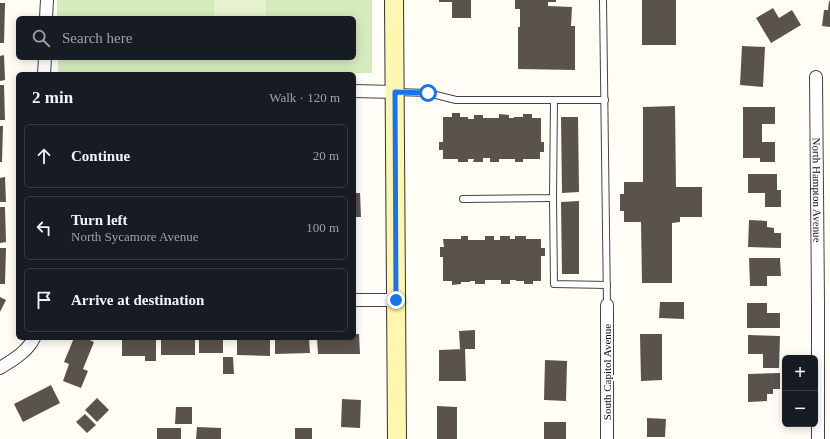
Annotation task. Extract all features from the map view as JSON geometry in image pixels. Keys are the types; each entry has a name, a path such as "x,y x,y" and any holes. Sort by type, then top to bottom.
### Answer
{"main road":[{"path":"394,0 397,439"}],"street":[{"path":"46,16 47,0"},
{"path":"44,72 45,60"},
{"name":"North Hampton Avenue","path":"816,77 818,439"},
{"path":"356,91 395,92"},
{"path":"356,300 396,300"},
{"name":"South Capitol Avenue","path":"607,305 608,439"},
{"path":"0,368 17,358 33,340"}],"lane":[{"path":"603,0 607,305"},
{"path":"395,92 428,93 456,100 605,100"},
{"path":"554,100 554,284 607,285"},
{"path":"463,199 553,198"}],"green space":[{"path":"57,0 372,0 372,73 58,72 58,60 356,60 356,16 57,16"},
{"path":"214,0 266,0 266,16 214,16"}],"building":[{"path":"439,0 471,0 471,18 452,18 452,2 439,2"},
{"path":"515,0 556,0 556,2 548,2 548,6 572,7 571,26 575,26 575,70 518,69 518,27 520,27 520,9 515,9"},
{"path":"642,0 676,0 676,45 642,45"},
{"path":"829,1 830,27 822,26 824,10 828,10"},
{"path":"0,3 5,3 4,43 0,43"},
{"path":"773,8 779,18 792,10 801,25 771,43 756,18"},
{"path":"742,46 765,47 763,87 740,85"},
{"path":"4,55 5,80 0,81 0,56"},
{"path":"0,85 4,85 5,120 0,120"},
{"path":"675,106 676,187 702,187 702,217 680,217 680,222 672,223 672,283 642,283 641,222 624,222 624,211 620,211 620,194 624,194 624,182 643,182 643,107"},
{"path":"743,107 775,107 775,124 762,124 762,142 775,142 775,162 760,162 760,158 743,158"},
{"path":"452,113 460,113 460,117 468,117 468,119 474,119 474,115 483,115 483,118 499,118 499,114 509,115 509,118 514,118 523,117 523,114 532,114 532,118 541,118 541,142 544,142 544,152 540,152 540,159 523,159 523,162 515,162 515,159 499,159 499,162 490,162 490,158 483,158 483,162 473,162 474,159 468,159 468,162 458,162 458,159 443,159 443,150 439,150 439,142 443,142 443,117 452,117"},
{"path":"561,117 578,117 579,192 562,193"},
{"path":"0,126 3,126 2,162 0,162"},
{"path":"748,174 777,174 777,190 781,190 781,207 765,207 765,193 748,193"},
{"path":"5,177 6,202 0,202 0,178"},
{"path":"356,193 360,193 361,217 356,217"},
{"path":"579,201 579,274 562,274 561,202"},
{"path":"0,207 5,207 6,242 0,243"},
{"path":"749,220 767,221 767,227 774,228 774,233 781,233 781,248 748,247"},
{"path":"461,236 468,236 468,240 485,240 485,236 494,236 494,240 500,240 500,236 510,236 510,239 515,239 515,236 526,236 526,239 541,239 541,248 545,248 545,256 541,256 541,281 533,281 533,284 524,284 524,281 510,280 510,284 501,284 501,280 485,280 485,284 475,284 475,281 470,281 452,285 452,281 443,281 443,257 440,257 440,247 444,247 443,239 461,239"},
{"path":"0,248 6,248 5,284 0,284"},
{"path":"749,258 780,258 781,276 767,276 767,286 750,286"},
{"path":"0,297 6,300 0,312"},
{"path":"660,302 684,302 684,319 659,318"},
{"path":"747,303 767,303 767,313 780,313 780,328 747,328"},
{"path":"475,330 475,349 460,349 459,331"},
{"path":"356,334 359,334 360,354 318,354 317,340 356,340"},
{"path":"640,334 662,334 662,380 641,381"},
{"path":"748,335 780,336 779,368 763,368 763,354 748,354"},
{"path":"73,340 90,340 94,342 83,369 88,371 81,388 63,381 69,364 64,362"},
{"path":"122,340 156,340 156,361 145,361 145,356 122,356"},
{"path":"161,340 195,340 195,355 161,355"},
{"path":"199,340 223,340 223,353 199,353"},
{"path":"237,340 270,340 270,356 237,355"},
{"path":"275,340 309,340 310,353 275,354"},
{"path":"465,349 466,381 439,381 439,350"},
{"path":"223,357 233,357 234,374 223,374"},
{"path":"545,360 567,361 566,401 544,400"},
{"path":"780,373 780,389 773,389 773,394 767,394 767,401 748,402 748,374"},
{"path":"51,385 60,403 23,422 14,404"},
{"path":"97,398 109,410 97,422 85,410"},
{"path":"342,399 361,400 360,428 341,427"},
{"path":"437,406 457,407 457,439 437,439"},
{"path":"176,407 192,407 192,424 175,424"},
{"path":"85,414 96,425 87,433 76,422"},
{"path":"647,418 666,419 665,437 647,437"},
{"path":"544,422 566,422 566,439 544,439"},
{"path":"197,427 221,428 221,439 196,439"},
{"path":"157,428 181,428 181,439 157,439"},
{"path":"295,428 312,428 312,439 295,439"}],"route":[{"path":"396,300 395,92 428,93"}]}
